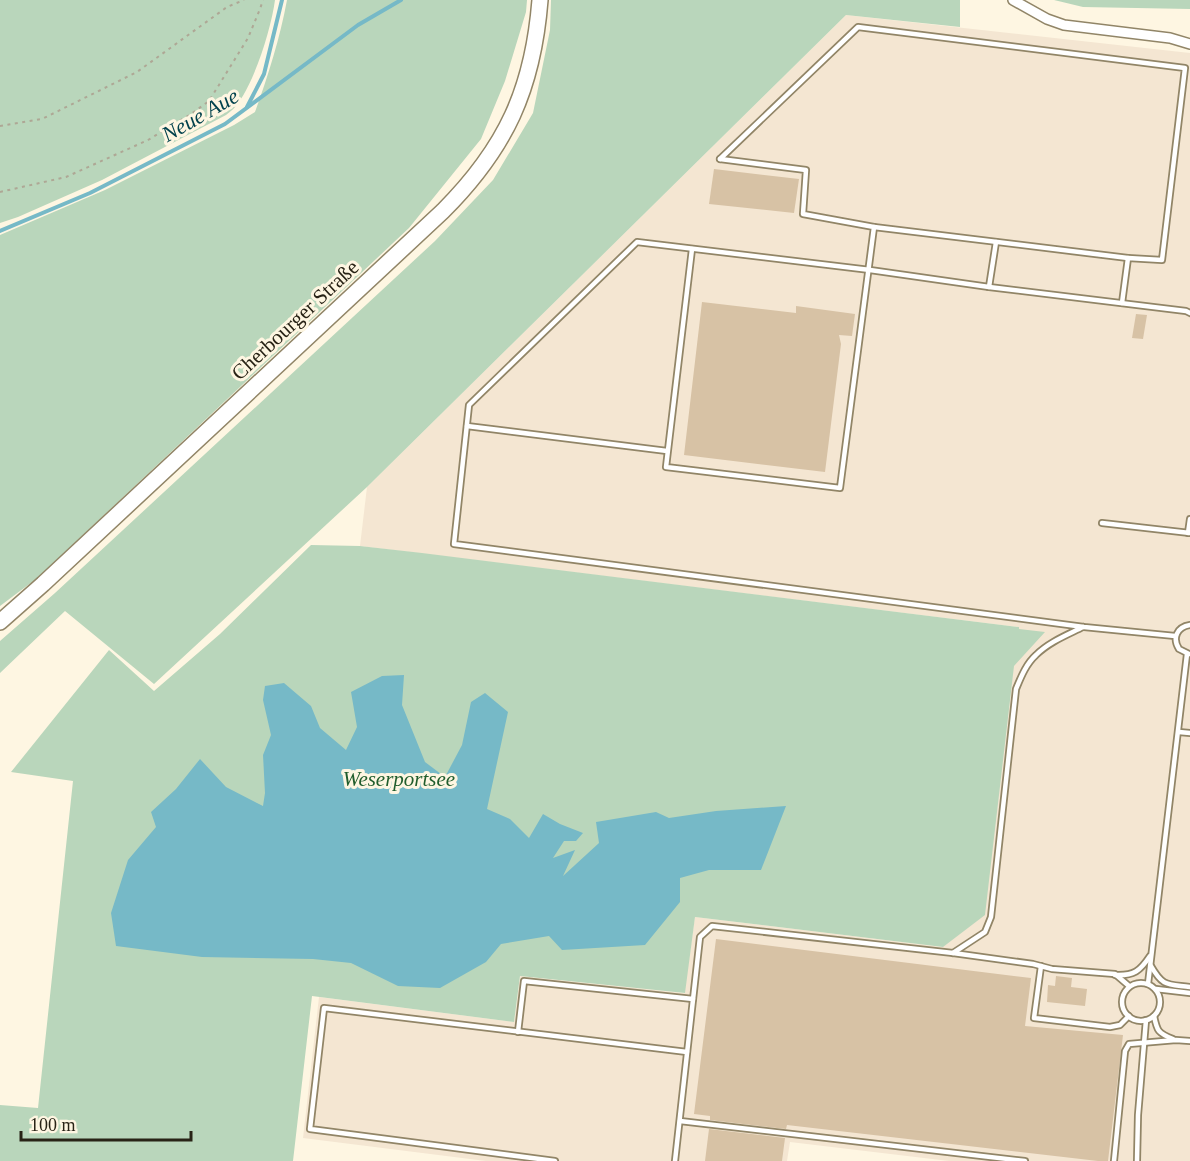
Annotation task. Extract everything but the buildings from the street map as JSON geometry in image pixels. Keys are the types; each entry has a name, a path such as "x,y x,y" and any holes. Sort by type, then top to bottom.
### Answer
{"main road":[{"name":"Cherbourger Straße","path":"0,622 463,191 492,153 516,110 532,59 540,0"}],"street":[{"path":"1013,0 1047,19 1064,25 1170,38 1190,44"}],"lane":[{"path":"858,27 1185,68 1162,260 996,242 874,227 803,214 806,170 720,159 858,27"},
{"path":"692,249 666,467 840,488 874,227"},
{"path":"1175,636 1084,627 454,544 469,405 637,242 870,270 1190,313"},
{"path":"989,287 996,242"},
{"path":"1122,303 1128,258"},
{"path":"467,426 667,451"},
{"path":"1102,523 1189,533 1190,519"},
{"path":"1148,984 1189,654 1179,649 1175,636 1180,629 1190,625"},
{"path":"953,953 985,932 991,917 1016,689 1023,672 1035,656 1051,643 1084,627"},
{"path":"1179,732 1190,733"},
{"path":"675,1161 700,937 712,926 953,953 1052,969 1115,975 1128,975 1142,968 1152,954"},
{"path":"1150,965 1158,978 1166,984 1190,987"},
{"path":"1041,966 1034,1018 1110,1027 1120,1025 1129,1016"},
{"path":"1115,975 1130,986"},
{"path":"518,1032 524,981 693,999"},
{"path":"1156,989 1160,1006 1154,1016 1146,1020 1134,1020 1125,1012 1123,995 1130,986 1142,982 1156,989 1190,993"},
{"path":"555,1161 310,1130 324,1008 687,1052"},
{"path":"1154,1016 1156,1028 1162,1034 1176,1040"},
{"path":"1137,1161 1138,1115 1146,1020"},
{"path":"1114,1161 1125,1051 1129,1044 1190,1041"},
{"path":"680,1121 1025,1161"}],"path":[{"path":"0,126 42,119 136,72 227,8 244,0"},
{"path":"0,192 66,177 148,140 209,101 248,38 263,0"}],"shaded area":[{"path":"846,15 1190,53 1190,1161 949,1161 790,1142 787,1161 486,1161 303,1138 319,997 514,1022 520,976 684,993 695,917 943,947 1019,627 360,546 367,487"}],"green space":[{"path":"0,0 275,0 257,66 239,102 226,115 102,180 0,223"},
{"path":"287,0 527,0 526,12 505,81 481,139 409,228 36,579 0,606 0,235 105,190 234,125 255,112 273,57"},
{"path":"551,0 960,0 960,27 846,15 367,487 154,684 65,611 0,673 0,641 55,593 435,241 493,180 533,113 550,30"},
{"path":"1054,0 1190,0 1190,9 1083,7"},
{"name":"Weserportsee","path":"311,545 360,546 422,553 1045,632 1014,666 985,915 943,947 695,917 685,993 520,976 514,1022 312,996 293,1161 0,1161 0,1105 38,1108 73,781 11,772 109,650 154,691 220,634"}],"water":[{"name":"Weserportsee","path":"404,675 402,705 425,762 445,777 462,745 471,702 485,693 508,712 487,809 510,819 529,838 543,814 583,833 576,841 564,841 553,858 575,850 563,876 599,843 596,822 656,812 669,818 716,811 786,806 761,870 709,870 680,878 680,902 645,945 562,950 549,936 501,944 486,962 440,988 398,986 351,963 313,959 202,957 116,946 111,913 128,860 156,827 151,812 176,789 200,759 226,787 263,806 265,793 263,755 271,735 263,700 265,686 284,683 311,706 320,728 346,750 357,727 351,692 382,676"}],"waterway":[{"path":"247,107 264,74 282,0"},
{"name":"Neue Aue","path":"0,231 90,193 225,124 358,25 401,0"}]}
